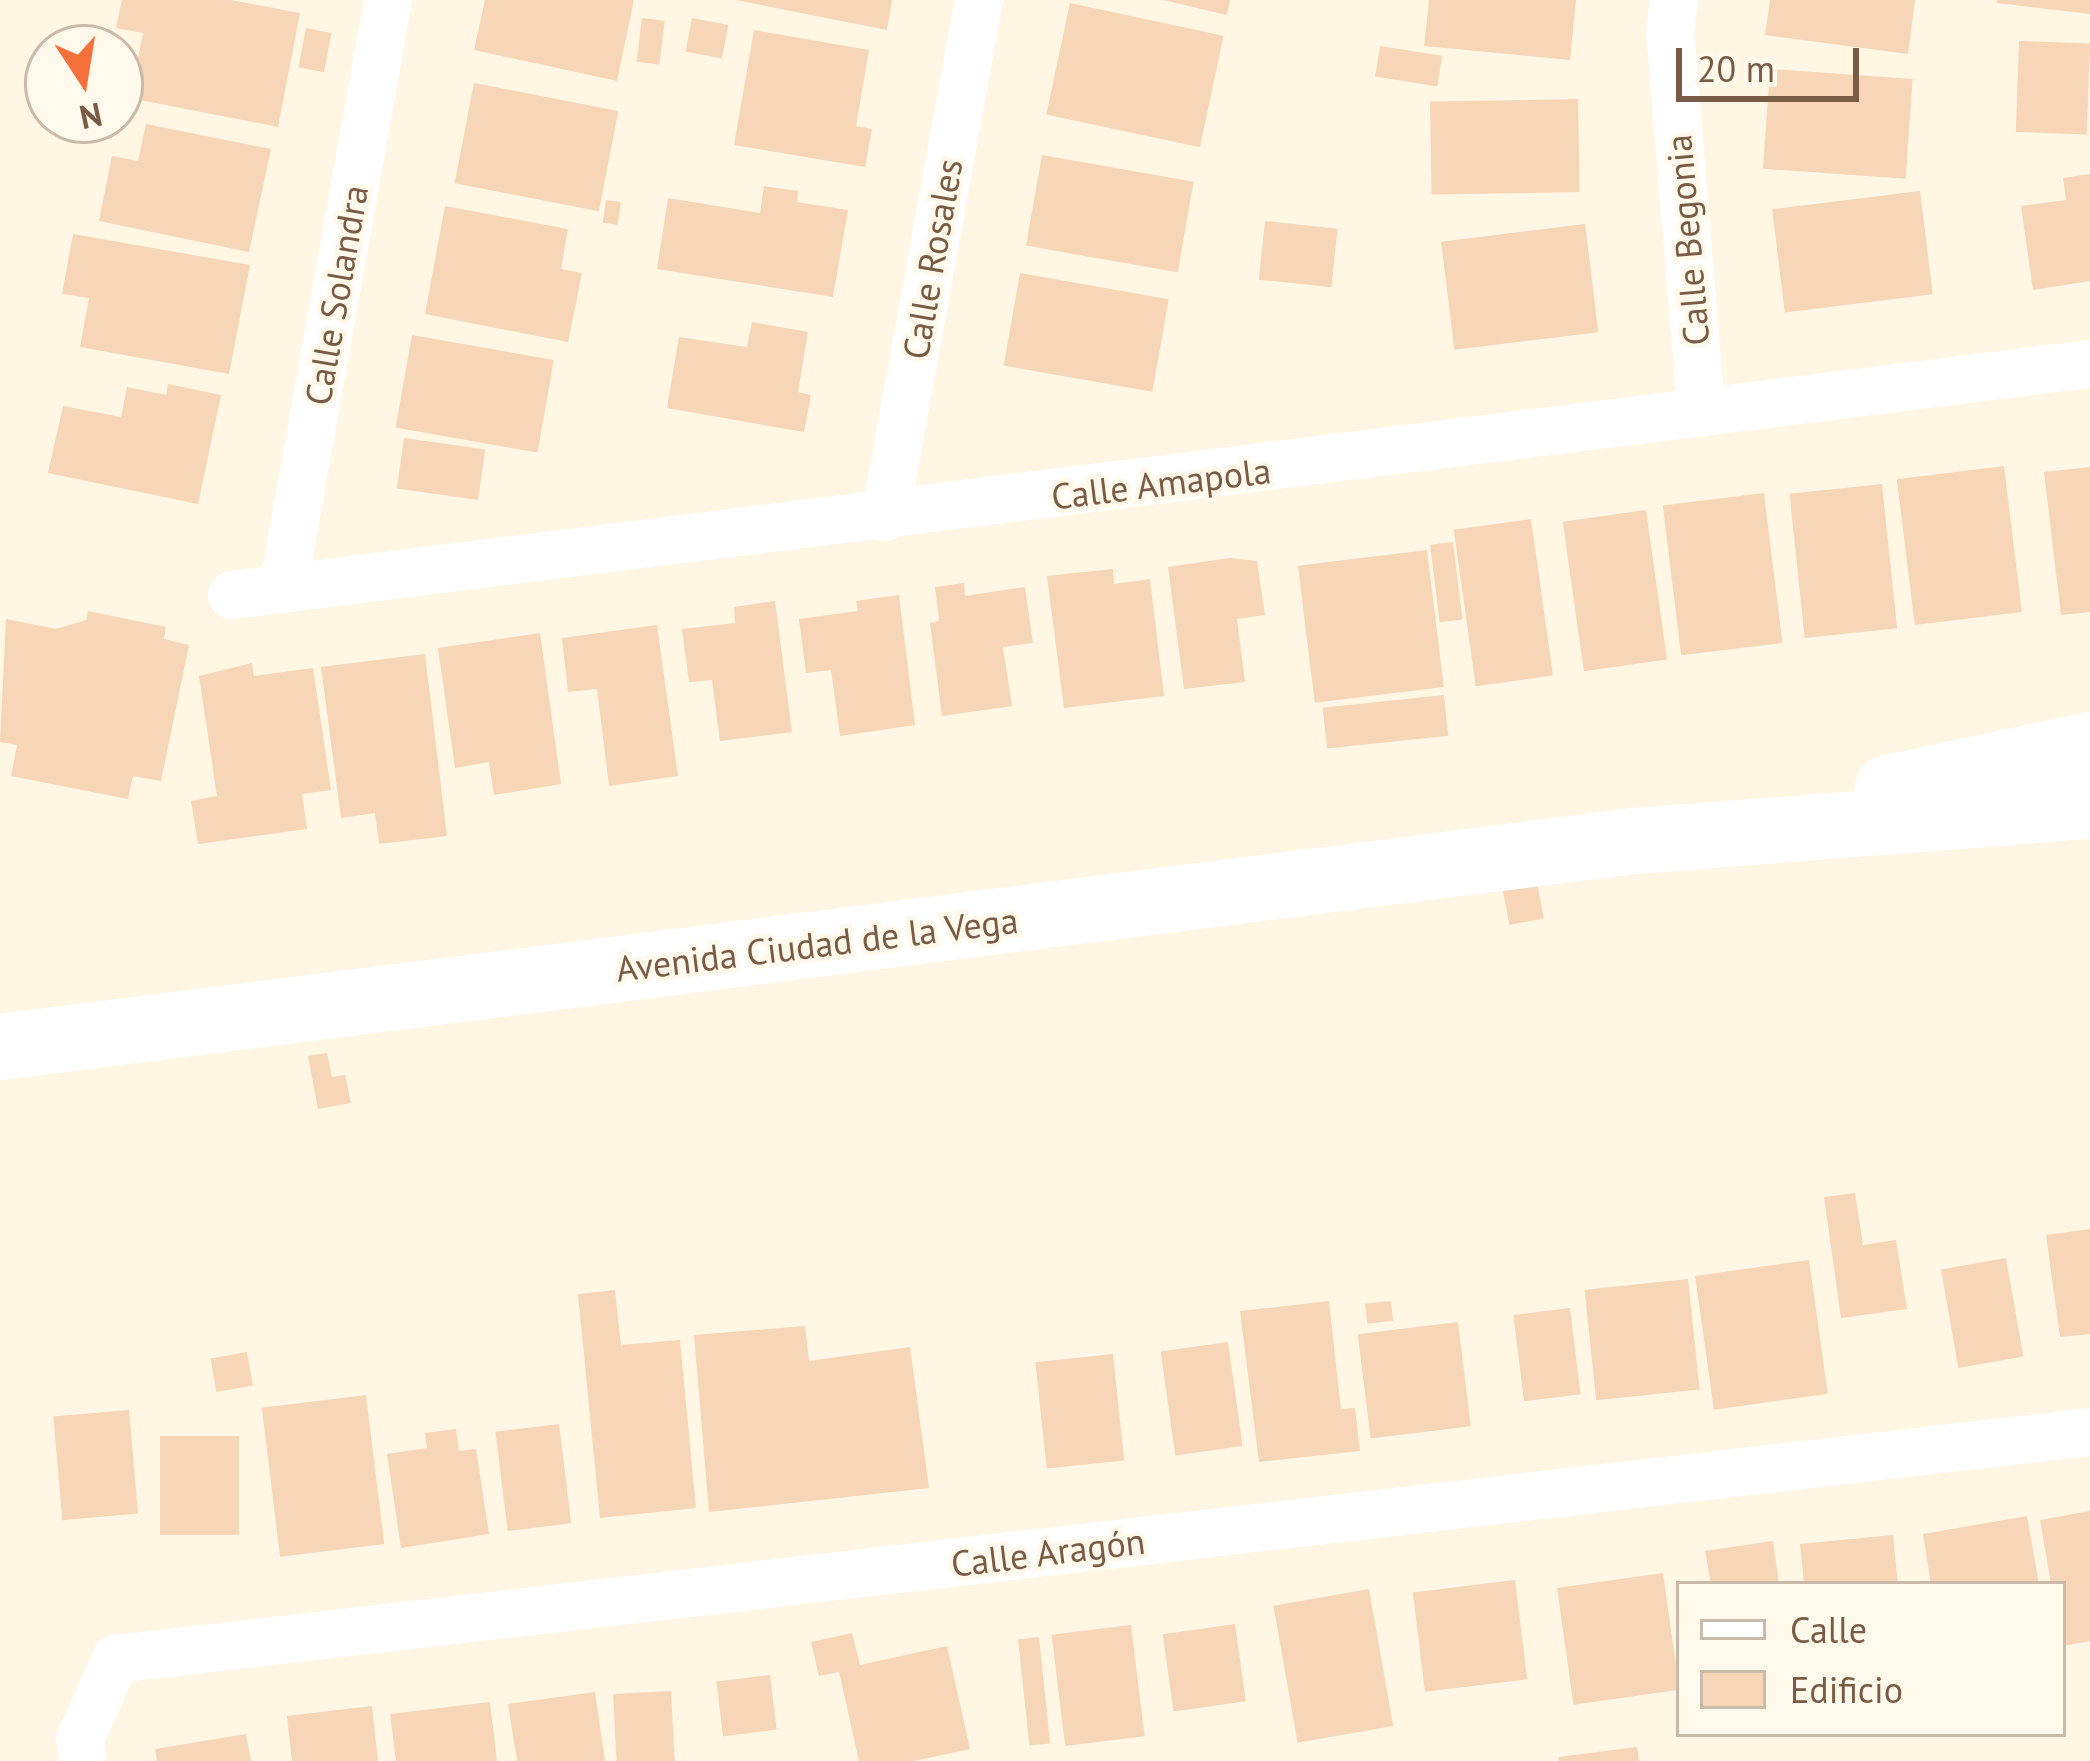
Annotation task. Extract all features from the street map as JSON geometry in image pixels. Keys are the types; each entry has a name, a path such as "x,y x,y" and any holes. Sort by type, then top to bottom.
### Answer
{"street":[{"name":"Calle Solandra","path":"283,589 388,0"},
{"name":"Calle Rosales","path":"885,517 979,0"},
{"name":"Calle Begonia","path":"1674,0 1670,31 1701,410"},
{"name":"Calle Amapola","path":"232,595 2090,364"},
{"name":"Avenida Ciudad de la Vega","path":"1635,841 2090,745"},
{"name":"Avenida Ciudad de la Vega","path":"0,1047 1635,841 2090,806"},
{"name":"Calle Aragón","path":"82,1761 80,1739 116,1659 2090,1432"}],"building":[{"path":"122,0 231,0 300,13 278,127 144,101 144,24 117,24"},
{"path":"485,0 634,0 617,81 474,50"},
{"path":"736,0 892,0 887,30"},
{"path":"1163,0 1230,0 1227,15"},
{"path":"1429,0 1576,0 1570,60 1424,46"},
{"path":"1770,0 1915,0 1908,54 1765,35"},
{"path":"2090,0 2090,14 1997,3"},
{"path":"1070,3 1224,36 1200,147 1046,115"},
{"path":"642,18 665,21 659,64 637,62"},
{"path":"692,18 728,25 722,58 686,51"},
{"path":"306,28 332,33 324,72 298,67"},
{"path":"754,30 869,50 856,126 872,129 865,167 734,145"},
{"path":"2019,41 2090,43 2087,134 2016,132"},
{"path":"1380,46 1442,56 1437,86 1375,77"},
{"path":"1770,69 1913,79 1906,179 1763,169"},
{"path":"474,83 618,111 599,211 455,183"},
{"path":"1578,99 1580,192 1432,195 1430,102"},
{"path":"146,124 271,149 249,252 99,221 112,156 138,161"},
{"path":"1042,155 1194,182 1178,272 1026,246"},
{"path":"2090,174 2090,281 2033,290 2021,206 2066,200 2063,178"},
{"path":"764,186 798,191 797,202 848,210 833,297 657,269 668,198 760,213"},
{"path":"1920,191 1933,294 1785,312 1772,209"},
{"path":"606,200 621,202 618,225 603,223"},
{"path":"445,206 568,229 561,269 582,273 568,342 425,314"},
{"path":"1265,221 1338,229 1331,287 1259,280"},
{"path":"1585,224 1598,332 1454,350 1441,242"},
{"path":"73,234 250,265 229,374 80,347 89,298 62,294"},
{"path":"1020,273 1169,299 1152,392 1004,366"},
{"path":"752,322 808,332 798,392 811,395 804,432 667,408 679,337 747,347"},
{"path":"412,335 554,360 537,453 396,428"},
{"path":"168,384 221,395 198,504 48,473 63,406 121,417 127,387 166,395"},
{"path":"404,438 485,449 478,500 397,489"},
{"path":"2004,466 2022,612 1915,625 1897,479"},
{"path":"2090,467 2090,612 2061,615 2044,472"},
{"path":"1882,484 1897,628 1805,638 1790,494"},
{"path":"1764,493 1782,643 1681,655 1663,505"},
{"path":"1646,510 1667,660 1584,671 1563,522"},
{"path":"1531,519 1553,675 1476,686 1454,530"},
{"path":"1453,542 1463,619 1440,622 1430,545"},
{"path":"1427,550 1444,687 1315,703 1298,566"},
{"path":"1230,558 1257,561 1265,615 1237,619 1245,682 1184,689 1168,567"},
{"path":"1113,569 1114,584 1150,579 1164,696 1064,708 1047,576"},
{"path":"964,583 965,596 1025,587 1033,643 1003,647 1012,706 942,716 930,623 939,621 935,587"},
{"path":"899,595 915,725 840,736 831,670 806,673 799,619 858,611 856,601"},
{"path":"775,601 792,732 720,741 712,680 689,682 682,629 735,623 734,607"},
{"path":"88,611 166,627 164,639 189,645 161,781 133,776 128,799 11,776 17,745 0,742 6,619 56,629 86,620"},
{"path":"657,625 678,776 609,786 597,689 568,692 562,638"},
{"path":"540,633 561,784 494,795 489,762 455,768 438,648"},
{"path":"425,654 447,836 379,844 375,813 341,818 321,667"},
{"path":"252,663 254,676 313,668 331,790 302,794 307,829 198,844 191,801 217,796 199,676"},
{"path":"1444,695 1448,736 1327,749 1323,708"},
{"path":"1537,883 1544,918 1510,925 1503,890"},
{"path":"327,1053 332,1077 345,1075 351,1103 318,1109 308,1056"},
{"path":"1855,1193 1863,1245 1896,1240 1907,1309 1841,1318 1824,1197"},
{"path":"2090,1229 2090,1334 2060,1337 2046,1235"},
{"path":"2006,1258 2023,1356 1958,1368 1941,1269"},
{"path":"1809,1260 1828,1394 1714,1410 1695,1276"},
{"path":"1688,1279 1700,1389 1596,1400 1585,1290"},
{"path":"615,1290 621,1345 680,1340 696,1508 600,1518 578,1294"},
{"path":"1329,1301 1341,1409 1355,1408 1360,1451 1259,1462 1240,1311"},
{"path":"1391,1301 1393,1321 1367,1324 1365,1304"},
{"path":"1570,1308 1581,1394 1524,1401 1513,1315"},
{"path":"1458,1322 1471,1426 1371,1439 1358,1334"},
{"path":"805,1326 809,1361 910,1347 929,1488 709,1512 694,1335"},
{"path":"1228,1342 1243,1446 1175,1455 1161,1351"},
{"path":"247,1352 253,1385 216,1392 211,1358"},
{"path":"1113,1354 1124,1460 1047,1469 1035,1362"},
{"path":"366,1395 384,1544 280,1557 262,1408"},
{"path":"129,1410 138,1514 62,1520 53,1417"},
{"path":"559,1424 571,1523 508,1531 495,1432"},
{"path":"456,1429 459,1451 476,1449 489,1534 401,1548 387,1454 427,1448 425,1433"},
{"path":"160,1436 239,1436 239,1535 160,1535"},
{"path":"2090,1511 2090,1641 2066,1645 2066,1581 2050,1581 2040,1520"},
{"path":"2027,1516 2038,1581 1931,1581 1923,1534"},
{"path":"1893,1535 1898,1581 1804,1581 1800,1544"},
{"path":"1773,1541 1779,1581 1710,1581 1705,1551"},
{"path":"1663,1573 1676,1690 1573,1705 1557,1588"},
{"path":"1515,1580 1527,1679 1425,1692 1413,1593"},
{"path":"1369,1589 1393,1726 1298,1743 1273,1606"},
{"path":"1235,1624 1246,1701 1174,1711 1163,1634"},
{"path":"1131,1625 1145,1736 1065,1746 1052,1635"},
{"path":"852,1633 860,1665 947,1646 970,1749 914,1761 859,1761 839,1672 819,1676 811,1642"},
{"path":"1039,1637 1050,1743 1029,1746 1018,1639"},
{"path":"770,1675 777,1730 723,1736 716,1682"},
{"path":"671,1691 675,1761 617,1761 613,1694"},
{"path":"595,1692 605,1761 517,1761 508,1704"},
{"path":"490,1702 497,1761 396,1761 390,1714"},
{"path":"372,1706 378,1761 292,1761 287,1716"},
{"path":"246,1734 251,1761 157,1761 155,1749"},
{"path":"1637,1747 1639,1761 1559,1761 1558,1757"}]}
